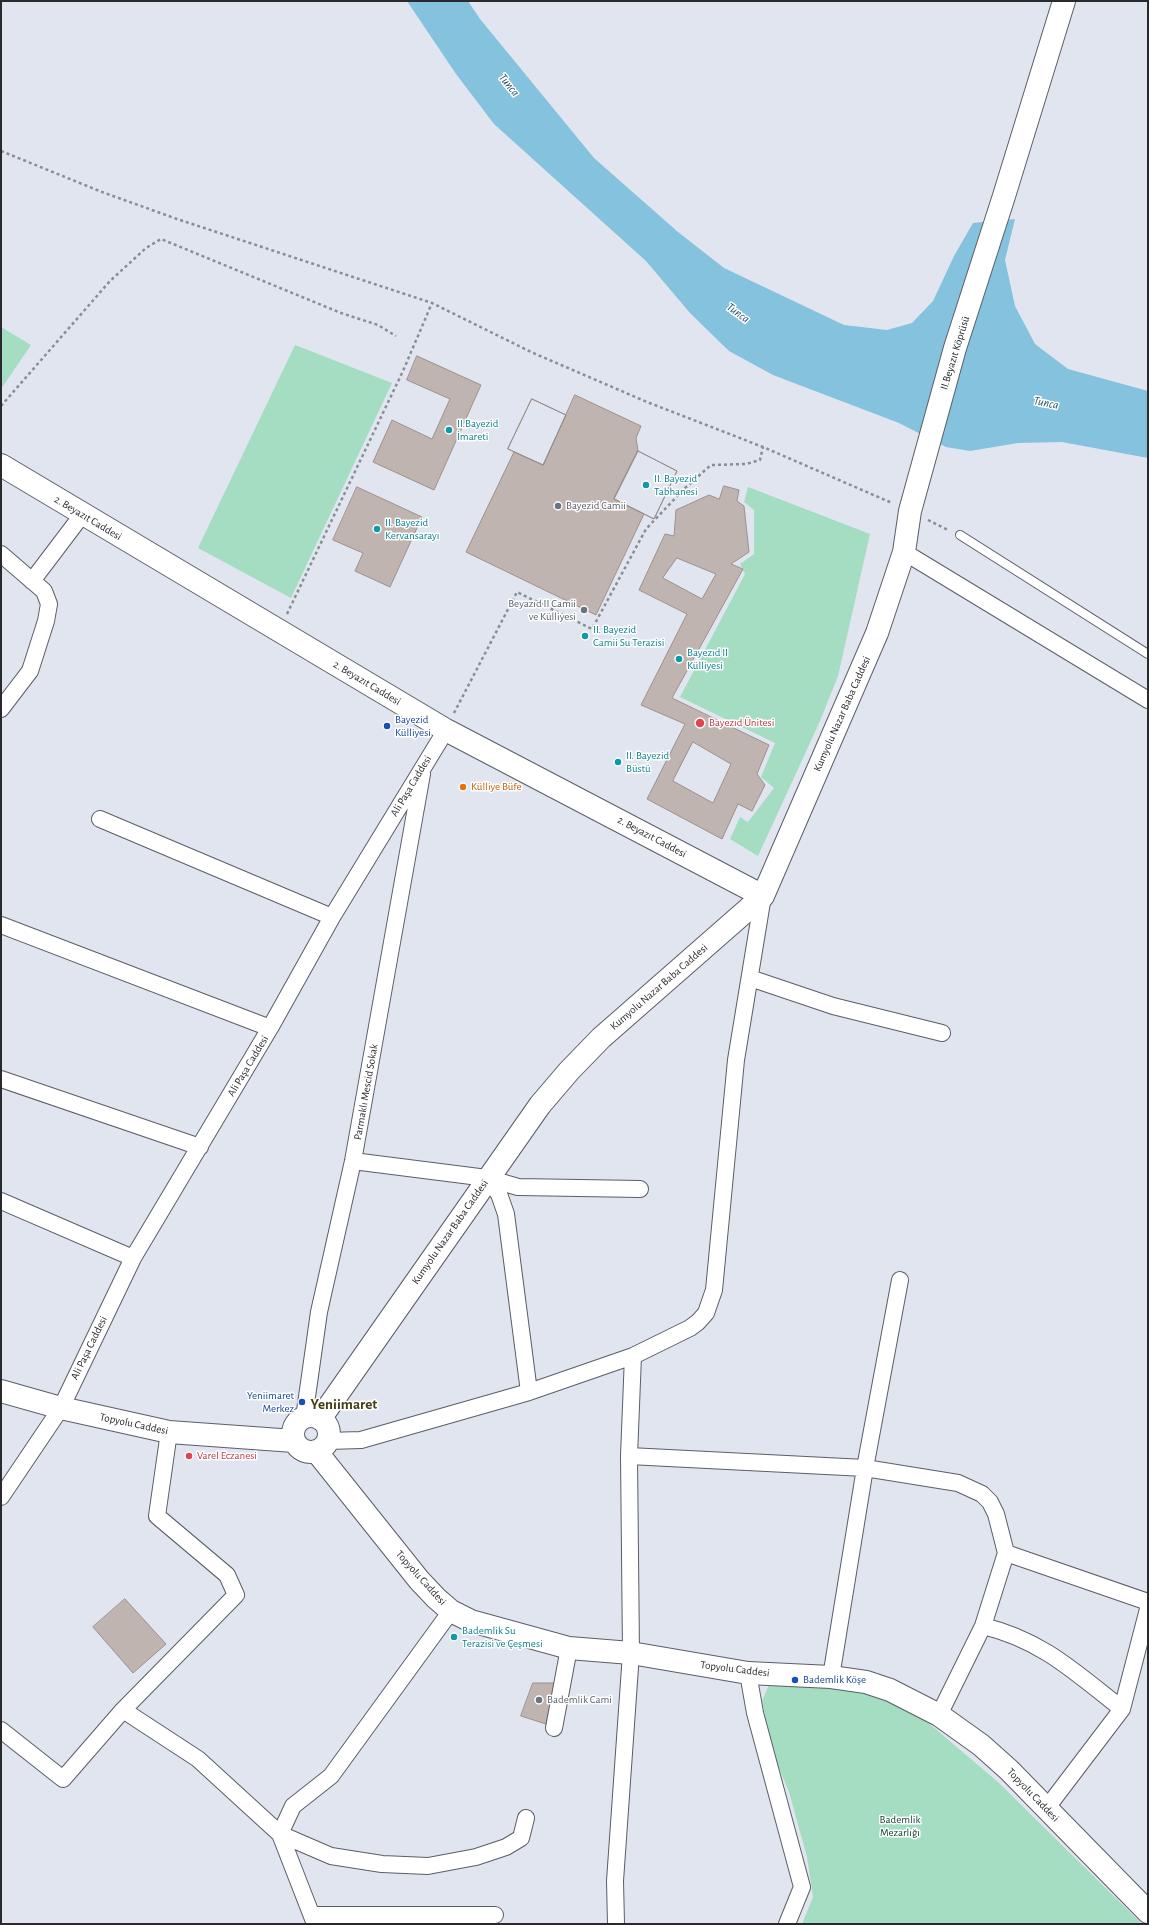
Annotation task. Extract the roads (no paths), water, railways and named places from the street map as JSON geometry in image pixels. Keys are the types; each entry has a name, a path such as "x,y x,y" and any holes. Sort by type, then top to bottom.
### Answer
{"street":[{"name":"II.Beyazıt Köprüsü","path":"910,511 955,348 1064,1"},
{"name":"2. Beyazıt Caddesi","path":"1,465 82,515 446,730 763,896"},
{"name":"Kumyolu Nazar Baba Caddesi","path":"312,1418 540,1104 568,1071 601,1038 763,896 875,639 904,552 910,511"},
{"path":"32,581 82,515"},
{"path":"904,552 1148,700"},
{"path":"1,554 44,591 49,604 46,622 30,671 1,709"},
{"name":"Ali Paşa Caddesi","path":"1,1497 61,1408 133,1258 270,1028 332,917 446,730"},
{"name":"Parmaklı Mescid Sokak","path":"312,1418 319,1312 354,1161 424,765"},
{"path":"100,819 332,917"},
{"path":"322,1446 328,1429 312,1418 296,1425 294,1430 294,1440 301,1449 305,1451 322,1446 361,1440 529,1392 633,1356 690,1328 698,1322 711,1302 714,1290 736,1060 763,896"},
{"path":"1,925 270,1028"},
{"path":"750,978 832,1006 942,1033"},
{"path":"1,1079 200,1147"},
{"path":"354,1161 487,1178 518,1186 640,1189"},
{"path":"487,1178 499,1194 506,1214 529,1392"},
{"path":"1,1201 133,1258"},
{"path":"831,1677 865,1468 900,1280"},
{"path":"616,1924 615,1880 631,1653 629,1456 633,1356"},
{"name":"Topyolu Caddesi","path":"1,1391 61,1408 169,1432 294,1440"},
{"path":"1,1730 63,1779 123,1710 236,1595 227,1576 157,1516 169,1432"},
{"name":"Topyolu Caddesi","path":"322,1446 419,1580 451,1611 471,1621 569,1648 631,1653 748,1673 831,1677 866,1682 890,1690 939,1715 981,1745 1009,1770 1148,1912"},
{"path":"629,1456 865,1468 958,1483 982,1494 990,1502 996,1514 1006,1553 983,1626 939,1715"},
{"path":"1006,1553 1148,1602"},
{"path":"1046,1809 1122,1710 1148,1609"},
{"path":"451,1611 331,1776 293,1806 280,1834 313,1919 495,1915"},
{"path":"983,1626 1014,1635 1043,1649 1122,1710"},
{"path":"554,1728 569,1648"},
{"path":"748,1673 755,1713 802,1887 787,1924"},
{"path":"123,1710 198,1759 280,1834 331,1856 382,1864 428,1866 476,1857 506,1847 521,1838 526,1818"}],"lane":[{"path":"960,536 1148,654"}],"water":[{"name":"Tunca","path":"407,1 468,1 480,19 594,158 678,232 724,268 844,325 887,330 912,323 933,301 954,256 973,223 1015,219 1005,260 1015,306 1035,344 1068,369 1148,391 1148,458 1062,442 1018,443 970,451 946,447 899,423 773,375 729,351 690,313 646,261 494,124 456,74"}],"place":[{"name":"II.Bayezid İmareti","path":"449,430"},
{"name":"II. Bayezid Tabhanesi","path":"646,485"},
{"name":"Bayezid Camii","path":"558,506"},
{"name":"II. Bayezid Kervansarayı","path":"377,529"},
{"name":"Beyazıd II Camii ve Külliyesi","path":"584,610"},
{"name":"II. Bayezid Camii Su Terazisi","path":"585,636"},
{"name":"Bayezıd II Külliyesi","path":"679,659"},
{"name":"Bayezıd Ünitesi","path":"700,723"},
{"name":"Bayezid Külliyesi","path":"387,726"},
{"name":"II. Bayezid Büstü","path":"618,762"},
{"name":"Külliye Büfe","path":"463,787"},
{"name":"Yeniimaret Merkez","path":"302,1402"},
{"name":"Varel Eczanesi","path":"189,1456"},
{"name":"Bademlik Su Terazisi ve Çeşmesi","path":"454,1637"},
{"name":"Bademlik Köşe","path":"795,1680"},
{"name":"Bademlik Cami","path":"539,1700"}],"district":[{"name":"Yeniimaret","path":"344,1404"}],"park label":[{"name":"Bademlik Mezarlığı","path":"900,1826"}]}
